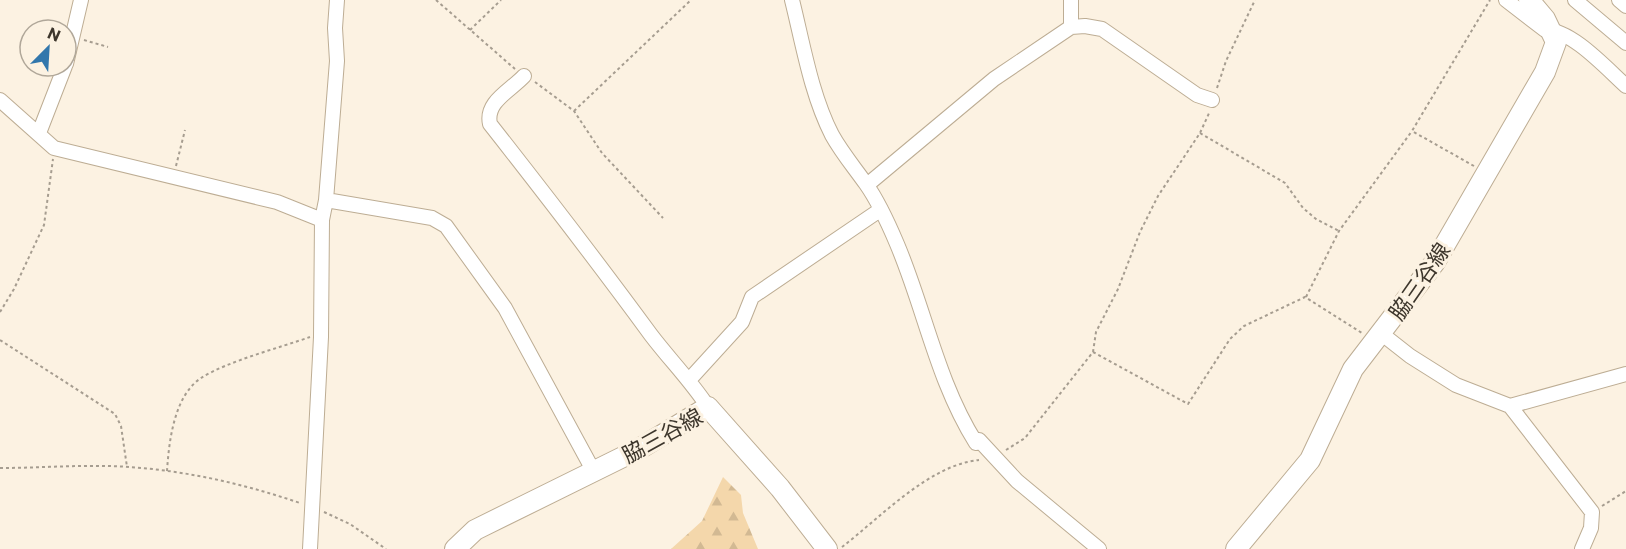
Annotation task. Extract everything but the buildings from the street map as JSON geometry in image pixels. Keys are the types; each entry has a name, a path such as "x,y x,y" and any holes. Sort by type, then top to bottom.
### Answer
{"main road":[{"path":"1528,0 1552,30"},
{"name":"脇三谷線","path":"1236,549 1310,460 1353,369 1435,262 1545,72 1556,42 1552,30"},
{"name":"脇三谷線","path":"455,549 475,530 639,449 708,407 780,488 827,549"}],"street":[{"path":"77,18 81,0"},
{"path":"310,549 321,333 322,220 327,200 338,61 335,28 337,0"},
{"path":"792,0 816,94 831,133 846,159 867,185 897,244 938,365 961,419 976,443 978,440 994,458 1099,549"},
{"path":"1071,0 1071,27"},
{"path":"1506,0 1545,30 1552,30 1570,38 1626,86"},
{"path":"1575,0 1626,44"},
{"path":"1619,0 1626,6"},
{"path":"867,185 994,79 1071,27 1085,26 1102,29 1197,95 1212,100"},
{"path":"524,76 492,105 487,113 490,124 610,277 653,338 690,379 708,407"},
{"path":"39,133 61,78"},
{"path":"0,100 54,148 174,175 277,202 322,220"},
{"path":"327,200 432,218 446,226 505,308 594,472"},
{"path":"690,379 742,322 752,297 880,210"},
{"path":"1378,338 1456,385 1510,406 1592,512 1591,528 1582,549"},
{"path":"1510,406 1626,374"}],"path":[{"path":"436,0 524,76 539,84 574,111 602,153 663,218"},
{"path":"470,30 501,0"},
{"path":"574,111 691,0"},
{"path":"840,549 935,474 960,462 994,458 1025,438 1093,352 1096,332 1118,289 1144,223 1158,196 1200,133 1226,61 1255,0"},
{"path":"1093,352 1188,404 1230,339 1244,326 1305,297 1339,231 1412,131 1490,0"},
{"path":"78,39 108,47"},
{"path":"174,175 185,130"},
{"path":"1412,131 1487,173"},
{"path":"1200,133 1285,183 1303,208 1316,219 1339,231"},
{"path":"0,312 14,289 44,225 54,148"},
{"path":"1305,297 1378,338"},
{"path":"167,471 170,438 178,414 187,393 201,378 321,333"},
{"path":"0,340 115,414 121,426 127,467"},
{"path":"0,468 127,467 167,471 249,486 313,507 350,524 386,549"},
{"path":"1592,512 1626,491"}],"green space":[{"path":"723,477 741,495 743,513 758,549 671,549 702,521"}]}
